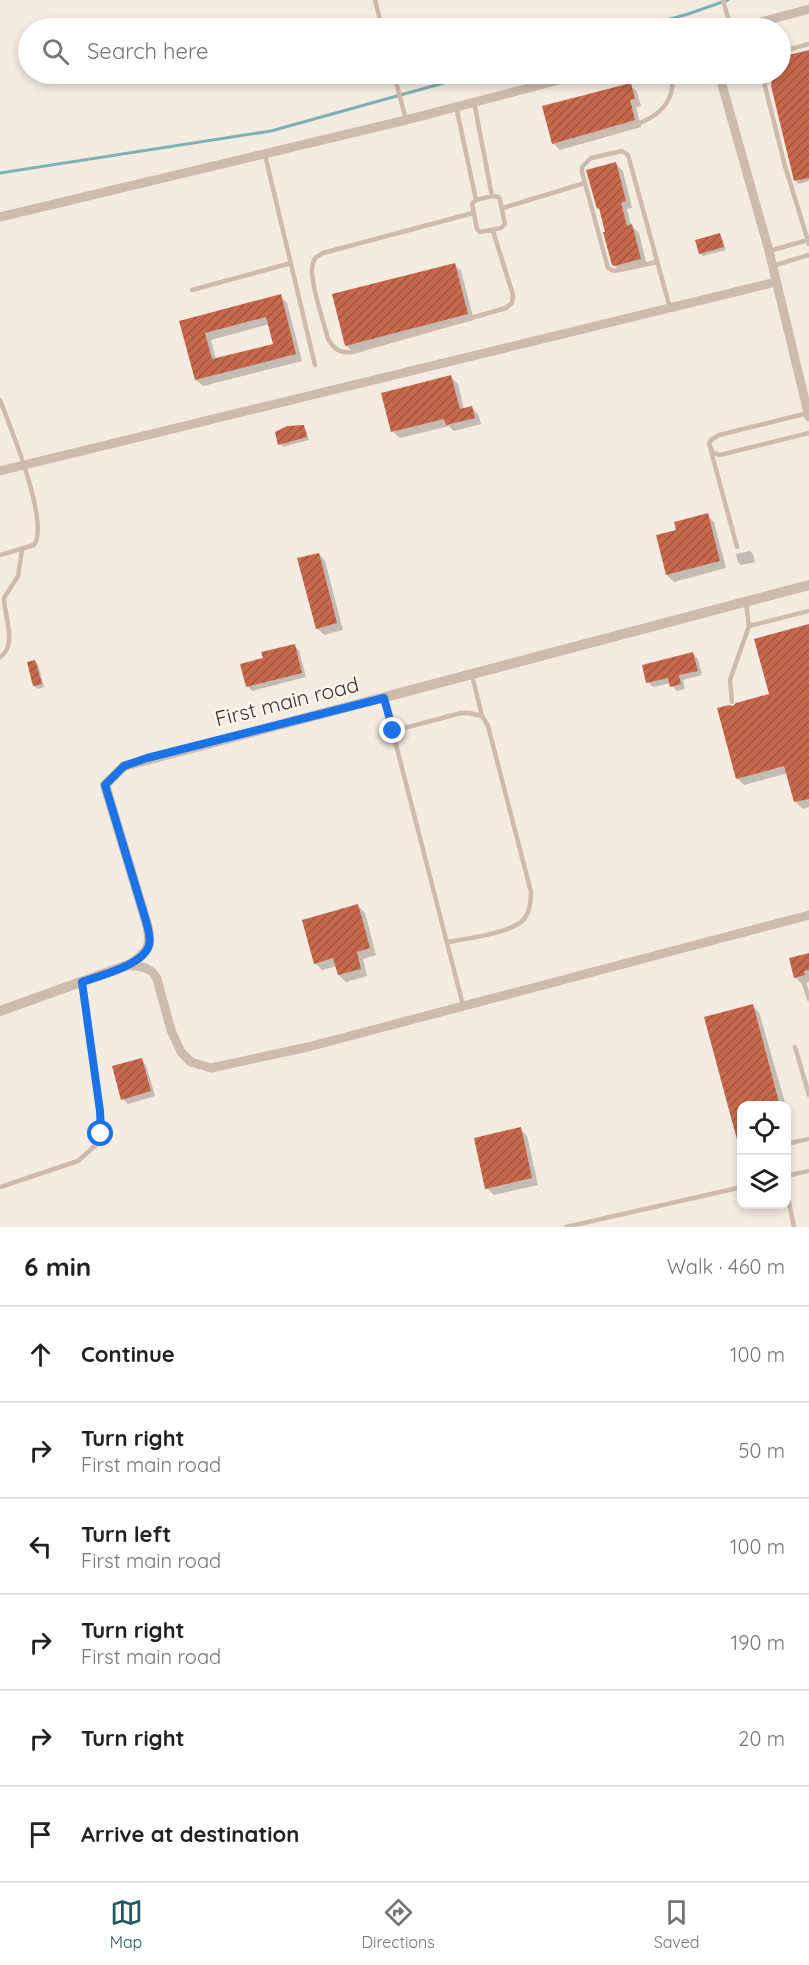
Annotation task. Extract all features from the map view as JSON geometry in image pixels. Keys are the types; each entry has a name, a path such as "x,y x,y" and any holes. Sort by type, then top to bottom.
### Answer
{"street":[{"path":"775,18 809,9"},
{"path":"0,217 265,155 543,84"},
{"path":"722,84 769,251 808,415"},
{"path":"0,471 776,282"},
{"name":"First main road","path":"0,1011 128,965 146,952 149,946 149,931 105,785 124,766 147,758 384,698 809,585"},
{"path":"128,965 145,967 153,972 171,1030 181,1052 190,1062 211,1068 308,1047 809,915"}],"lane":[{"path":"375,0 380,18"},
{"path":"723,0 728,18"},
{"path":"791,49 809,44"},
{"path":"396,84 406,120"},
{"path":"580,138 640,123 654,117 665,108 674,84"},
{"path":"764,84 785,166 808,242 769,251"},
{"path":"474,102 492,196"},
{"path":"456,106 476,200"},
{"path":"657,262 614,271 608,268 585,183 582,167 587,160 621,151 628,155 670,308"},
{"path":"265,155 315,365"},
{"path":"503,208 585,183"},
{"path":"492,196 499,197 506,224 493,231 482,233 478,231 472,204 476,200 492,196"},
{"path":"473,213 316,257 313,261 312,276 328,339 333,348 341,353 352,352 506,308 512,303 513,295 493,231"},
{"path":"772,266 809,255"},
{"path":"192,290 291,263"},
{"path":"0,400 26,465 39,533 34,545 0,555"},
{"path":"737,547 710,450 711,440 719,435 808,415"},
{"path":"710,450 720,455 809,433"},
{"path":"0,657 5,653 9,641 4,598 18,576 22,550"},
{"path":"732,702 730,680 749,626 745,601"},
{"path":"749,626 809,611"},
{"path":"447,942 497,932 516,925 524,920 530,902 531,891 494,748 488,726 482,716 472,674"},
{"path":"384,698 463,1005"},
{"path":"393,731 461,713 482,716"},
{"path":"0,1187 78,1161 89,1154 101,1134 100,1111 82,982"},
{"path":"804,983 809,999"},
{"path":"795,1047 809,1095"},
{"path":"791,1143 809,1139"},
{"path":"791,1175 809,1171"},
{"path":"566,1227 737,1188"},
{"path":"790,1209 794,1227"}],"building":[{"path":"809,50 809,178 794,181 771,86 771,84 791,84 791,54"},
{"path":"631,84 635,99 630,100 635,120 552,144 542,106"},
{"path":"616,162 626,201 621,203 627,226 632,224 641,259 614,266 603,232 605,232 599,208 597,209 586,170"},
{"path":"720,233 724,247 699,254 695,240"},
{"path":"455,263 468,314 345,346 332,294"},
{"path":"281,294 296,354 195,380 179,321","holes":["266,317 273,344 212,359 205,333"]},
{"path":"451,375 460,409 472,406 475,418 446,425 444,419 391,432 381,393"},
{"path":"304,425 307,437 278,445 275,432 287,426"},
{"path":"708,513 720,561 666,575 656,535 676,530 674,522"},
{"path":"319,553 337,623 316,629 297,558"},
{"path":"809,624 809,799 794,802 784,766 736,779 717,708 733,706 736,703 769,694 754,639"},
{"path":"295,644 302,673 246,687 240,664 263,658 261,652"},
{"path":"693,652 698,671 679,675 681,684 670,687 668,678 646,683 642,665"},
{"path":"35,660 42,684 33,686 27,662"},
{"path":"358,904 370,948 357,952 361,969 338,975 333,958 314,964 302,920"},
{"path":"809,953 809,970 804,971 805,975 794,978 789,958"},
{"path":"753,1004 779,1101 737,1101 737,1140 704,1017"},
{"path":"142,1058 151,1091 121,1100 112,1066"},
{"path":"521,1127 532,1178 485,1189 474,1138"}],"waterway":[{"path":"674,18 728,0"},
{"path":"0,173 271,131 440,84"}],"route":[{"path":"101,1134 100,1111 82,982 128,965 142,957 149,946 150,939 105,785 124,766 147,758 384,698 393,731"}]}
